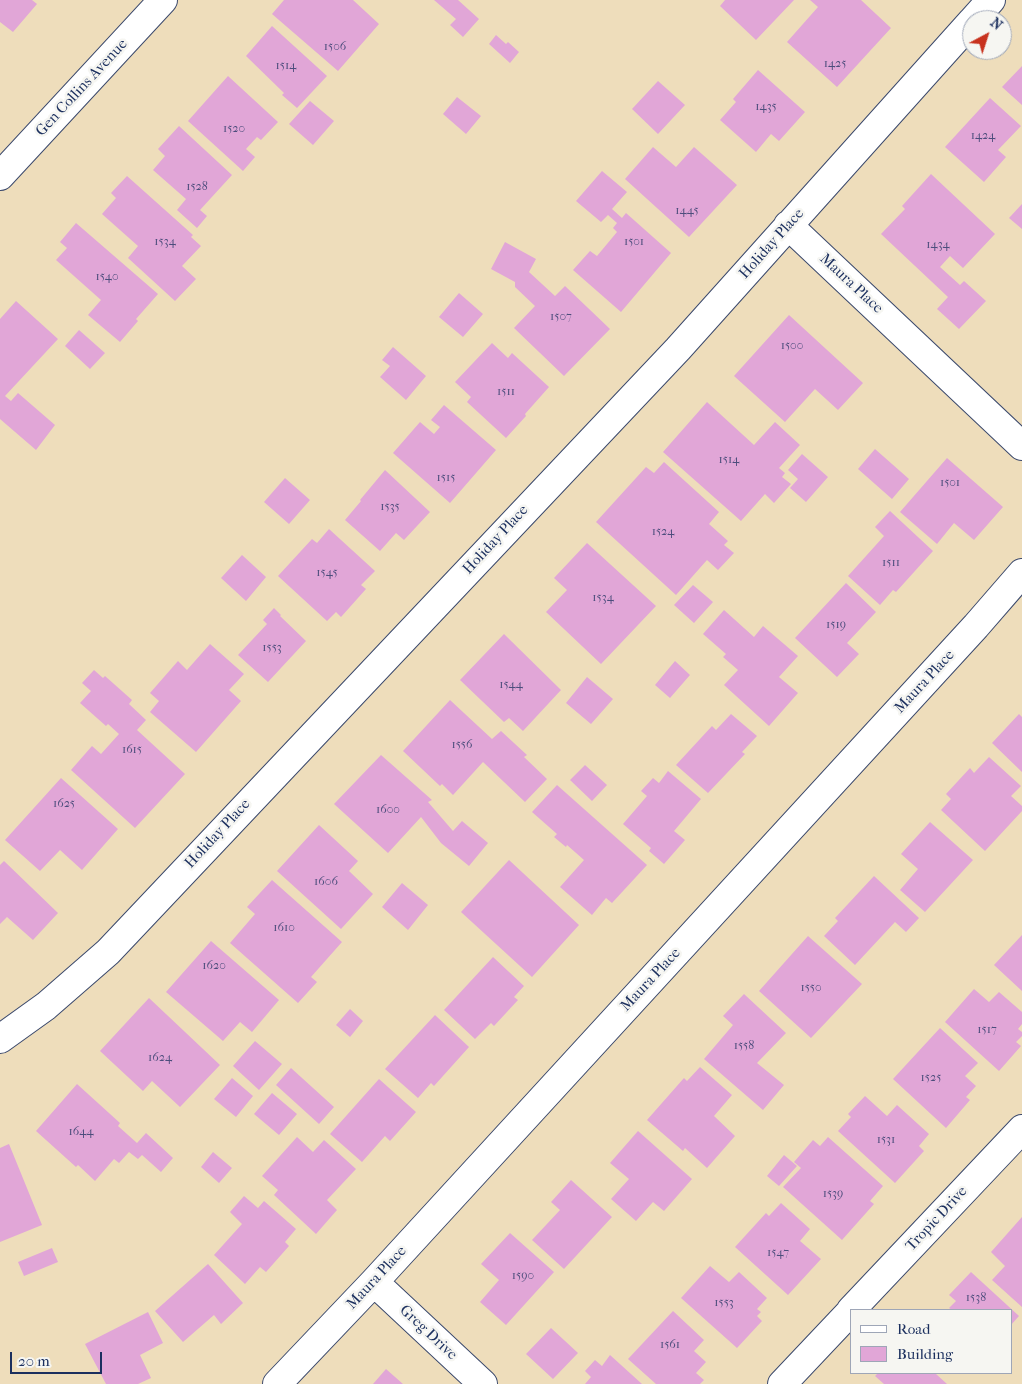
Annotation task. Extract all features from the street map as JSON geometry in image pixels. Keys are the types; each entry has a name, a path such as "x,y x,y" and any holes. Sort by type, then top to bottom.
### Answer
{"street":[{"name":"Gen Collins Avenue","path":"0,176 163,0"},
{"name":"Holiday Place","path":"982,10 991,0"},
{"name":"Holiday Place","path":"0,1039 46,1006 108,952 671,356 962,31"},
{"name":"Maura Place","path":"788,225 1022,446"},
{"name":"Maura Place","path":"277,1384 374,1282 969,634 1022,573"},
{"name":"Tropic Drive","path":"852,1309 1022,1128"},
{"name":"Greg Drive","path":"374,1282 483,1384"},
{"name":"Tropic Drive","path":"782,1384 850,1311"}],"building":[{"path":"0,0 32,0 37,4 13,32 0,22"},
{"path":"284,0 353,0 379,24 338,71 272,14"},
{"path":"434,0 458,0 479,19 463,37 450,25 456,19"},
{"path":"725,0 794,0 756,40 720,6"},
{"path":"810,0 861,0 891,28 837,87 787,42 818,7"},
{"path":"272,26 327,76 297,108 282,95 284,93 246,56"},
{"path":"496,35 506,44 508,42 519,52 510,63 489,44"},
{"path":"1022,66 1022,105 1002,87"},
{"path":"758,70 805,112 779,141 771,134 756,152 720,120 736,102 733,99"},
{"path":"228,76 278,122 261,140 257,137 246,149 255,157 243,171 188,121"},
{"path":"658,81 685,105 658,134 632,109"},
{"path":"457,97 481,116 466,134 443,114"},
{"path":"990,98 1021,126 998,150 1006,157 984,182 945,147"},
{"path":"310,101 334,121 313,145 289,124"},
{"path":"179,126 232,175 200,210 207,216 197,228 177,210 186,199 153,170 165,156 158,149"},
{"path":"653,147 676,167 694,147 737,185 689,237 625,179"},
{"path":"602,171 627,192 612,209 622,218 626,213 671,253 621,312 573,270 590,251 597,256 617,232 613,228 617,223 608,215 601,222 576,201"},
{"path":"931,174 995,234 963,268 950,256 940,267 960,285 964,281 986,301 959,329 937,309 948,297 881,234 905,209 902,206"},
{"path":"127,176 193,235 191,237 201,246 182,266 196,279 175,301 128,258 138,246 102,214 116,198 111,193"},
{"path":"1022,204 1022,229 1009,218"},
{"path":"76,223 158,294 136,319 138,321 120,342 88,315 101,300 56,260 67,248 60,242"},
{"path":"505,242 536,259 529,272 555,296 565,286 610,329 564,376 514,328 535,306 515,287 515,282 491,269"},
{"path":"459,293 483,314 463,337 439,317"},
{"path":"16,301 58,339 5,396 11,401 18,393 55,425 36,450 0,419 0,319"},
{"path":"789,315 863,383 838,410 815,389 785,422 734,376"},
{"path":"79,330 105,353 90,369 65,346"},
{"path":"492,343 508,358 512,353 549,387 506,438 467,402 471,397 455,382"},
{"path":"393,347 426,376 406,400 380,377 390,366 382,360"},
{"path":"707,402 754,445 775,422 800,445 779,468 785,473 782,477 791,484 774,503 765,494 741,521 663,452"},
{"path":"444,405 496,450 450,503 393,453 420,422 434,434 440,427 431,420"},
{"path":"875,449 909,479 892,499 858,469"},
{"path":"802,454 828,477 806,502 790,488 798,479 788,470"},
{"path":"947,458 1003,507 974,540 954,523 937,544 900,512"},
{"path":"664,462 719,512 709,524 728,541 724,545 734,553 718,570 707,560 676,595 596,522 646,467 654,473"},
{"path":"385,470 430,512 404,540 396,533 380,551 345,520"},
{"path":"285,478 310,500 289,524 264,502"},
{"path":"890,511 933,551 896,592 893,590 880,605 848,576 884,536 875,527"},
{"path":"329,529 375,571 361,585 366,589 341,617 336,612 327,621 278,576 312,539 317,543"},
{"path":"587,543 656,606 601,664 546,612 567,590 554,578"},
{"path":"242,555 266,577 246,601 221,578"},
{"path":"846,583 876,612 847,643 859,654 837,677 795,638"},
{"path":"693,585 713,602 694,623 674,605"},
{"path":"274,608 306,641 268,682 238,655 267,624 263,620"},
{"path":"724,610 754,637 763,626 798,656 779,677 798,693 769,726 724,685 738,670 723,657 726,654 703,634"},
{"path":"504,634 561,690 523,731 509,718 504,722 460,680"},
{"path":"210,644 244,674 229,690 241,701 196,752 150,712 159,701 150,693 178,661 187,670"},
{"path":"675,661 690,675 670,698 655,685"},
{"path":"94,670 103,678 105,676 132,700 129,704 146,720 137,730 185,774 135,828 71,770 92,746 101,754 119,734 108,724 106,726 80,703 91,691 82,683"},
{"path":"587,677 613,699 591,724 566,703"},
{"path":"450,700 492,739 501,731 527,755 524,757 547,779 525,802 483,762 453,795 442,784 440,786 403,751"},
{"path":"731,714 757,736 742,752 745,754 708,793 676,765 712,726 716,730"},
{"path":"1019,714 1022,717 1022,772 992,743"},
{"path":"381,755 432,800 428,802 453,831 462,821 488,843 469,866 441,843 421,817 388,853 334,804"},
{"path":"989,757 1021,786 1011,796 1022,806 1022,811 985,851 941,810 951,799 946,794 970,768 974,773"},
{"path":"585,765 607,785 592,801 570,780"},
{"path":"668,771 701,799 674,831 685,840 664,864 649,851 651,848 623,824 647,796 641,791 653,778 659,783"},
{"path":"61,778 118,829 82,870 60,850 40,871 5,840"},
{"path":"557,785 647,865 612,903 606,898 592,915 560,887 584,860 567,845 566,847 554,837 557,834 532,812"},
{"path":"930,822 973,860 925,912 900,890 918,869 901,854"},
{"path":"319,825 358,861 349,871 373,894 341,929 277,871"},
{"path":"509,860 579,925 532,977 461,912"},
{"path":"4,861 58,913 33,940 7,917 0,924 0,865"},
{"path":"874,876 919,918 906,932 895,922 855,965 824,936 838,921 835,918"},
{"path":"272,880 342,942 311,977 317,982 298,1003 230,943 255,914 247,907"},
{"path":"402,883 428,905 408,930 382,907"},
{"path":"1022,935 1022,991 994,965"},
{"path":"808,936 862,984 811,1038 759,991"},
{"path":"211,941 279,1000 252,1032 240,1022 223,1041 166,992"},
{"path":"493,957 524,986 514,997 518,1000 494,1026 491,1023 475,1039 444,1010"},
{"path":"974,989 989,1002 999,992 1022,1012 1022,1024 1018,1029 1022,1032 1022,1036 1016,1042 1021,1046 999,1071 945,1022"},
{"path":"744,994 786,1033 757,1063 784,1085 763,1110 704,1059 733,1025 723,1016"},
{"path":"149,998 220,1065 180,1107 152,1081 143,1091 100,1051"},
{"path":"350,1009 363,1021 350,1037 336,1025"},
{"path":"435,1015 469,1047 434,1086 431,1083 418,1098 385,1069"},
{"path":"940,1028 978,1063 965,1076 976,1086 966,1097 970,1100 946,1128 893,1079"},
{"path":"255,1041 282,1064 259,1090 233,1066"},
{"path":"700,1067 732,1095 714,1116 735,1136 707,1168 685,1148 683,1151 647,1120 684,1078 687,1081"},
{"path":"291,1068 334,1107 319,1124 276,1085"},
{"path":"232,1078 253,1096 236,1117 214,1099"},
{"path":"379,1079 416,1112 390,1141 385,1136 362,1162 330,1134"},
{"path":"77,1084 120,1123 118,1126 137,1143 146,1133 173,1158 161,1172 142,1155 138,1159 129,1152 119,1163 114,1159 95,1181 78,1165 76,1167 36,1131"},
{"path":"272,1093 297,1114 279,1135 254,1114"},
{"path":"865,1096 887,1116 897,1105 929,1134 919,1146 924,1151 895,1183 838,1131 851,1117 848,1114"},
{"path":"638,1131 692,1179 664,1211 653,1202 636,1221 611,1199 629,1179 610,1163"},
{"path":"297,1137 313,1152 324,1140 356,1169 327,1200 337,1210 316,1234 274,1195 278,1190 262,1176"},
{"path":"828,1137 883,1186 870,1201 874,1204 842,1240 783,1187 801,1168 794,1162 813,1140 820,1146"},
{"path":"9,1144 42,1225 0,1242 0,1148"},
{"path":"213,1152 232,1168 219,1183 201,1167"},
{"path":"784,1155 797,1166 779,1186 767,1176"},
{"path":"571,1180 612,1217 564,1269 532,1240 560,1210 551,1202"},
{"path":"244,1196 258,1208 264,1201 296,1229 285,1242 289,1246 266,1272 260,1267 245,1284 214,1255 242,1224 230,1212"},
{"path":"781,1203 810,1229 800,1241 821,1259 788,1295 735,1247 766,1213 769,1216"},
{"path":"1022,1217 1022,1307 992,1280 1005,1266 991,1252"},
{"path":"510,1233 554,1272 506,1325 480,1302 499,1280 481,1264"},
{"path":"52,1248 58,1262 24,1276 18,1262"},
{"path":"208,1264 243,1303 221,1324 214,1315 183,1342 155,1311"},
{"path":"710,1266 729,1282 739,1272 767,1298 757,1309 761,1312 757,1316 762,1321 737,1348 681,1298"},
{"path":"971,1272 1011,1309 950,1309 949,1308 956,1301 949,1295"},
{"path":"1012,1310 1019,1316 1012,1324"},
{"path":"673,1311 704,1340 694,1351 706,1362 696,1373 704,1380 700,1384 656,1384 628,1359"},
{"path":"148,1312 163,1343 140,1355 151,1378 138,1384 106,1384 85,1344"},
{"path":"551,1328 578,1353 553,1379 526,1354"},
{"path":"610,1355 642,1384 585,1384 591,1377 585,1371 595,1360 602,1366"},
{"path":"386,1369 403,1384 373,1384"},
{"path":"877,1374 936,1374 947,1384 884,1384 875,1376"}]}
